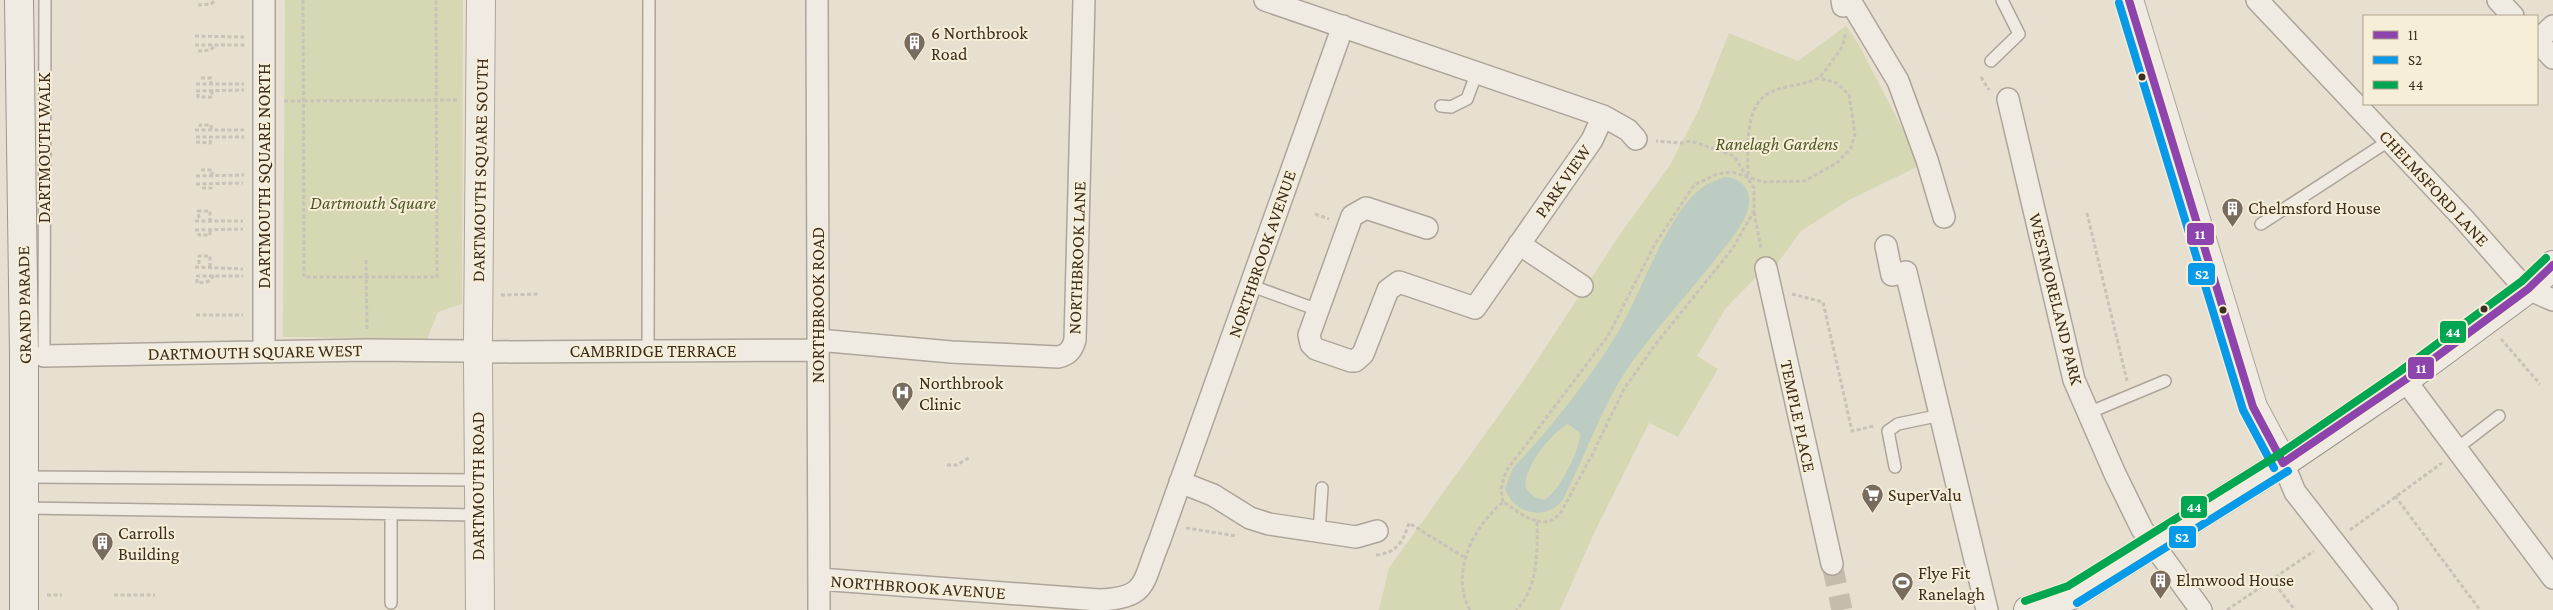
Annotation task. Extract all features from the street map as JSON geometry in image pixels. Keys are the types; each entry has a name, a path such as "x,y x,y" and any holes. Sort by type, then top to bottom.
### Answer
{"main road":[{"name":"GRAND PARADE","path":"19,0 25,477 24,610"},
{"name":"DARTMOUTH SQUARE SOUTH","path":"478,351 481,0"},
{"path":"2129,0 2253,407 2282,463"},
{"path":"2028,610 2074,603 2153,544 2282,463 2405,380 2528,289 2553,265"},
{"name":"DARTMOUTH ROAD","path":"478,351 480,610"}],"street":[{"name":"DARTMOUTH SQUARE NORTH","path":"264,0 255,96 264,352"},
{"name":"NORTHBROOK ROAD","path":"817,0 819,610"},
{"name":"NORTHBROOK LANE","path":"818,345 1058,357 1066,355 1072,349 1075,340 1078,280 1084,0"},
{"path":"1265,0 1603,116 1628,130 1636,139"},
{"name":"CHELMSFORD LANE","path":"2257,0 2528,289"},
{"path":"1850,2 1898,81 1927,160 1944,217"},
{"name":"NORTHBROOK AVENUE","path":"819,579 1099,600 1120,599 1131,595 1143,584 1252,286 1343,26"},
{"path":"2538,40 2553,26"},
{"path":"2538,42 2553,58"},
{"name":"WESTMORELAND PARK","path":"2008,99 2074,380 2115,474 2142,529 2201,610"},
{"name":"PARK VIEW","path":"1318,310 1309,335 1311,344 1316,349 1355,361 1363,354 1388,290 1395,283 1400,282 1475,308 1592,140 1603,116"},
{"path":"1318,310 1352,216 1356,212 1366,208 1427,228"},
{"path":"1519,244 1582,286"},
{"path":"1886,246 1892,275 1906,272 1987,610"},
{"name":"TEMPLE PLACE","path":"1766,268 1832,564"},
{"path":"2528,289 2553,300"},
{"name":"CAMBRIDGE TERRACE","path":"478,351 648,351 818,345"},
{"name":"DARTMOUTH SQUARE WEST","path":"44,356 368,350 478,351"},
{"path":"2405,380 2553,578"},
{"path":"2282,463 2295,492 2387,610"},
{"path":"1180,482 1213,495 1259,522 1319,533 1356,537 1377,531"}],"lane":[{"name":"DARTMOUTH WALK","path":"44,356 45,0"},
{"path":"648,351 650,0"},
{"path":"1991,61 2019,34 2002,0"},
{"path":"1441,106 1451,107 1467,99 1476,72"},
{"path":"2261,224 2390,140"},
{"path":"1252,286 1318,310"},
{"path":"2088,413 2165,381"},
{"path":"1895,467 1888,431 1898,424 1941,415"},
{"path":"2458,452 2499,416"},
{"path":"25,477 478,480"},
{"path":"1319,533 1322,488"},
{"path":"24,508 478,515"},
{"path":"390,514 391,603"}],"path":[{"path":"198,5 211,4 216,0"},
{"path":"304,0 304,278 437,277 436,0"},
{"path":"1819,78 1845,41 1850,2"},
{"path":"195,36 247,37"},
{"path":"195,45 247,45"},
{"path":"198,51 210,50 217,45"},
{"path":"201,78 211,78 211,84"},
{"path":"1748,176 1748,143 1754,112 1758,102 1782,88 1819,78 1837,83 1849,95 1855,134 1850,148 1838,162 1805,181 1763,182 1732,172 1717,174 1694,185 1655,244 1608,336 1506,471 1501,489 1503,502 1526,517 1537,521 1549,522 1560,514 1592,458 1624,389 1655,345 1733,248 1754,212"},
{"path":"196,84 247,84"},
{"path":"197,93 212,91 304,101 481,100"},
{"path":"200,127 200,125 211,125 211,130"},
{"path":"196,130 247,130"},
{"path":"196,137 247,138"},
{"path":"196,142 210,143 211,138"},
{"path":"1681,143 1691,141 1706,144 1734,156 1748,176 1754,188 1754,212 1766,268"},
{"path":"201,170 212,170 212,175"},
{"path":"196,176 247,176"},
{"path":"196,184 246,183"},
{"path":"202,188 211,188 211,184"},
{"path":"210,221 210,211 198,211 197,220 210,221 246,221"},
{"path":"2086,213 2123,367"},
{"path":"199,233 199,235 210,235 210,229"},
{"path":"195,230 246,229"},
{"path":"210,268 210,256 199,256 197,266 210,268 246,269"},
{"path":"366,260 368,350"},
{"path":"215,276 207,282 197,283 197,277 215,276 246,276"},
{"path":"500,295 539,294"},
{"path":"1791,294 1823,302 1852,431 1891,422 1898,424"},
{"path":"196,315 246,315"},
{"path":"2485,321 2540,384"},
{"path":"2227,610 2271,578 2320,547 2334,542 2458,452"},
{"path":"947,465 957,465 970,456"},
{"path":"2395,496 2480,610"},
{"path":"1470,610 1465,596 1464,557 1482,524 1491,512 1503,502"},
{"path":"1516,610 1531,586 1538,546 1537,521"},
{"path":"2271,578 2295,610"},
{"path":"114,595 155,595"}],"green space":[{"name":"Dartmouth Square","path":"285,0 463,0 462,304 438,312 427,339 283,337"},
{"name":"Ranelagh Gardens","path":"1846,26 1858,43 1921,165 1851,199 1801,231 1777,264 1760,273 1726,308 1697,356 1718,369 1678,437 1649,423 1595,531 1560,610 1379,610 1389,568 1524,380 1621,233 1670,165 1699,109 1729,33 1798,61"}],"shaded area":[{"path":"1724,177 1739,181 1748,192 1749,203 1740,226 1621,378 1562,501 1547,511 1538,513 1522,509 1509,497 1505,489 1513,468 1569,403 1607,350 1627,316 1656,254 1678,214 1703,187","holes":["1568,424 1580,433 1573,460 1556,489 1544,500 1534,497 1526,489 1526,481 1528,472 1539,452 1561,428"]}],"tunnel":[{"path":"1832,564 1842,610"}],"transit line":[{"name":"11","path":"2129,0 2253,407 2283,463"},
{"name":"S2","path":"2119,3 2243,410 2274,468"},
{"name":"44","path":"2025,601 2068,586 2278,455 2399,372 2522,281 2546,258"},
{"name":"11","path":"2283,463 2405,380 2528,289 2553,265"},
{"name":"S2","path":"2077,603 2288,471"}],"place":[{"name":"6 Northbrook Road","path":"915,62"},
{"name":"Chelmsford House","path":"2232,227"},
{"name":"Northbrook Clinic","path":"903,412"},
{"name":"SuperValu","path":"1872,514"},
{"name":"Carrolls Building","path":"102,562"},
{"name":"Elmwood House","path":"2160,599"},
{"name":"Flye Fit Ranelagh","path":"1902,602"}]}
